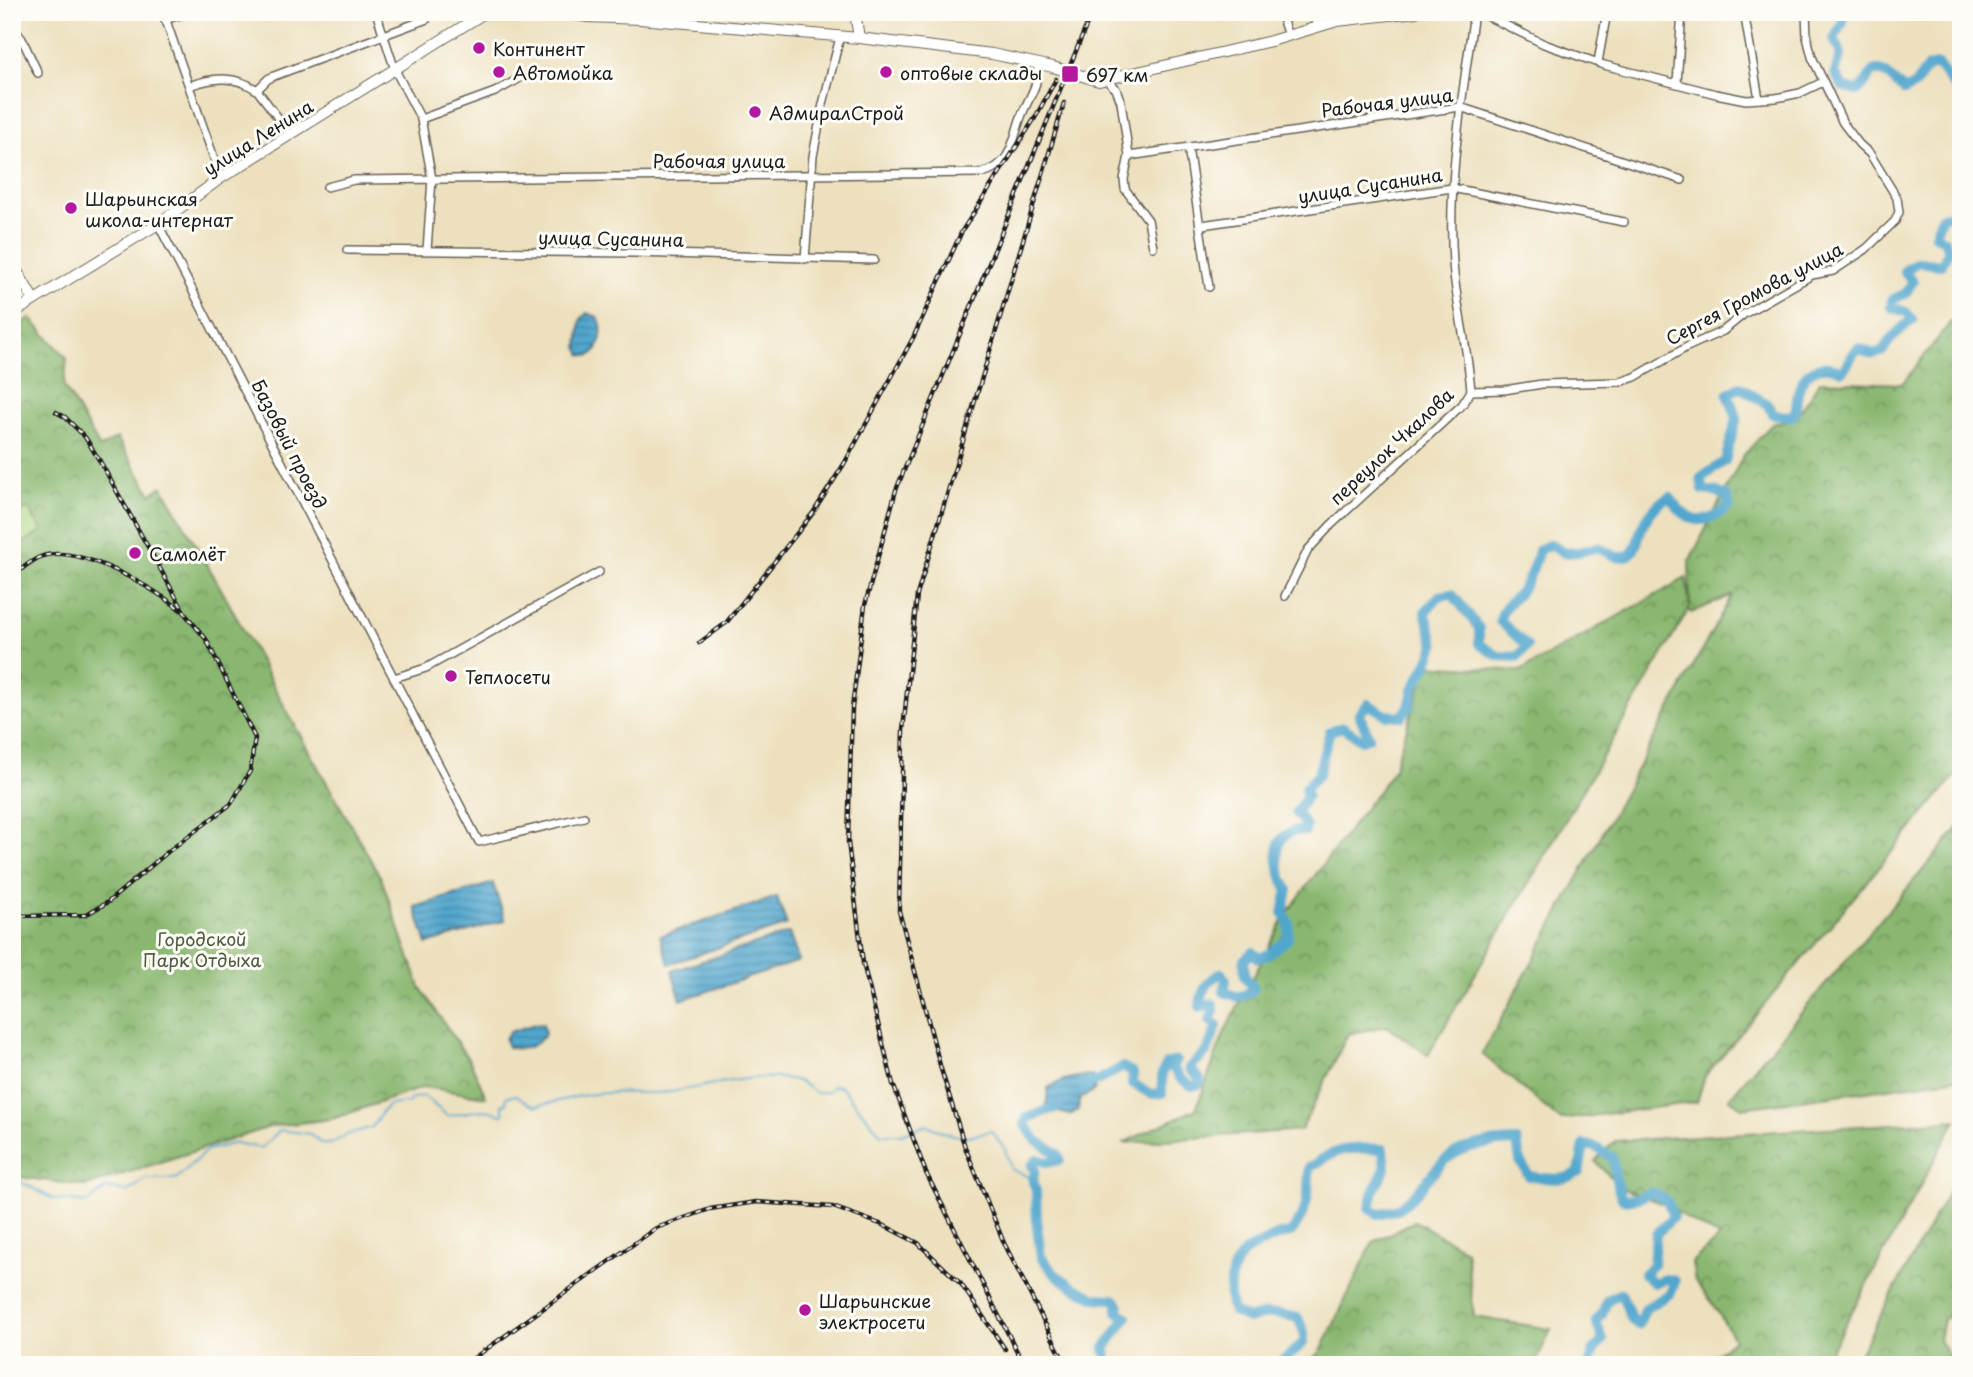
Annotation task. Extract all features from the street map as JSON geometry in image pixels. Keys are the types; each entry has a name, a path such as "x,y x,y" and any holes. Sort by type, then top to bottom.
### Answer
{"street":[{"path":"188,12 164,16 221,178"},
{"path":"376,12 395,69 421,119 432,179 427,250"},
{"name":"улица Ленина","path":"12,314 158,224 221,178 486,12"},
{"path":"552,12 859,38 992,54 1053,67 1093,80 1106,80 1288,36 1316,26 1385,14 1416,12"},
{"path":"855,12 859,38"},
{"path":"1280,12 1288,36"},
{"path":"1314,12 1316,26"},
{"path":"1477,12 1544,44 1598,62 1716,94 1746,100 1776,98 1800,93 1823,82"},
{"name":"переулок Чкалова","path":"1285,596 1299,567 1316,542 1357,500 1462,405 1471,391 1453,264 1452,188 1460,107 1477,12"},
{"path":"1598,62 1607,12"},
{"path":"1677,83 1682,12"},
{"path":"1744,12 1759,99"},
{"name":"Сергея Громова улица","path":"1471,391 1504,390 1542,384 1620,383 1635,377 1687,347 1723,331 1744,314 1812,275 1833,271 1866,249 1895,221 1899,212 1897,198 1870,154 1843,123 1834,99 1823,82 1807,37 1806,12"},
{"path":"257,90 268,79 427,19"},
{"path":"12,26 22,39 38,74"},
{"path":"805,259 810,175 823,104 840,37"},
{"name":"Рабочая улица","path":"327,187 354,180 964,174 993,170 1008,155 1018,133 1021,116 1037,84 1038,64"},
{"path":"421,119 495,92 522,77"},
{"path":"189,86 212,80 233,79 244,82 257,90 289,136"},
{"path":"1106,80 1119,95 1129,156 1124,179 1125,189 1148,220 1153,247"},
{"name":"Рабочая улица","path":"1129,156 1460,107 1682,180"},
{"path":"1188,147 1202,225 1209,287"},
{"name":"улица Сусанина","path":"1202,225 1452,188 1624,222"},
{"name":"Базовый проезд","path":"158,224 479,842 584,817"},
{"name":"улица Сусанина","path":"347,250 634,253 874,260"},
{"path":"12,263 34,300"},
{"path":"394,678 426,668 599,572"}],"green space":[{"path":"1961,309 1961,769 1705,1076 1697,1102 1560,1120 1482,1054 1732,595 1691,613 1689,609 1428,1055 1387,1026 1348,1034 1301,1130 1123,1143 1196,1109 1225,1031 1287,913 1393,771 1427,665 1520,671 1686,578 1690,608 1689,562 1743,456 1772,424 1796,418 1820,381 1902,384"},
{"name":"Городской Парк Отдыха","path":"30,318 67,358 64,386 100,448 117,438 151,494 162,486 381,878 420,987 471,1063 486,1097 424,1087 332,1119 273,1126 86,1186 12,1176 12,330"},
{"path":"28,508 42,531 15,548 12,543 12,519"},
{"path":"1961,825 1961,1078 1743,1108 1729,1098"},
{"path":"1956,1120 1823,1365 1704,1365 1734,1339 1712,1302 1695,1281 1692,1262 1720,1237 1686,1219 1671,1207 1621,1188 1595,1161 1615,1141"},
{"path":"1961,1169 1961,1315 1943,1319 1939,1340 1951,1359 1947,1365 1853,1365"},
{"path":"1415,1221 1466,1250 1474,1317 1551,1329 1535,1365 1303,1365 1320,1353 1373,1242"}],"water":[{"path":"587,313 598,317 601,327 599,343 590,356 582,355 578,347 581,319"},
{"path":"493,883 505,920 427,944 415,907"},
{"path":"777,897 787,925 669,964 660,936"},
{"path":"789,933 799,961 681,1000 672,971"},
{"path":"543,1024 545,1034 538,1042 524,1048 508,1047 505,1039 509,1032"},
{"path":"1086,1075 1097,1078 1095,1090 1080,1099 1078,1110 1070,1115 1046,1109 1048,1088 1064,1080"}],"waterway":[{"path":"1844,12 1843,22 1834,39 1841,54 1835,73 1843,87 1857,91 1876,70 1885,73 1905,91 1915,85 1928,67 1938,65 1961,96"},
{"path":"1084,1088 1123,1067 1133,1073 1132,1083 1151,1094 1162,1093 1162,1074 1166,1064 1176,1061 1173,1068 1181,1079 1192,1086 1199,1084 1200,1079 1189,1068 1207,1052 1217,1026 1210,1020 1213,1004 1200,1007 1206,987 1221,973 1226,980 1224,992 1238,997 1251,992 1254,988 1245,977 1244,960 1253,952 1258,958 1267,955 1288,939 1289,923 1283,912 1288,890 1280,871 1278,851 1285,836 1305,831 1306,826 1296,812 1307,796 1305,788 1318,775 1330,731 1343,727 1362,740 1369,737 1359,714 1368,704 1386,715 1402,716 1409,707 1414,687 1435,645 1425,612 1439,596 1452,594 1479,628 1479,644 1498,656 1517,657 1527,646 1500,621 1505,607 1526,583 1539,550 1551,544 1564,553 1598,547 1616,556 1630,555 1651,512 1670,497 1690,518 1705,520 1721,513 1730,506 1727,497 1703,490 1701,478 1725,461 1737,418 1728,394 1740,387 1767,404 1774,415 1793,416 1799,390 1806,375 1825,367 1842,371 1858,348 1873,354 1883,351 1896,334 1913,320 1906,312 1891,307 1892,300 1906,293 1913,281 1904,271 1918,262 1941,265 1949,250 1944,240 1935,235 1941,218 1951,213 1961,198"},
{"path":"12,1182 25,1184 53,1199 87,1203 107,1188 127,1192 146,1179 176,1179 207,1150 236,1143 261,1148 280,1130 310,1134 322,1144 331,1144 346,1135 372,1127 389,1105 408,1103 412,1098 424,1096 447,1116 481,1110 500,1115 504,1114 502,1105 506,1103 506,1097 516,1095 537,1106 595,1094 670,1092 734,1080 769,1077 798,1081 816,1093 827,1092 835,1085 842,1088 881,1134 901,1134 927,1125 958,1136 973,1136 991,1131 1005,1149 1011,1169 1033,1179"},
{"path":"1058,1107 1027,1118 1025,1124 1036,1140 1057,1153 1060,1160 1046,1162 1037,1159 1032,1166 1035,1170 1033,1179 1041,1257 1056,1275 1075,1288 1095,1298 1114,1299 1119,1304 1117,1312 1127,1317 1105,1348 1108,1363 1111,1365"},
{"path":"1275,1365 1304,1342 1304,1332 1298,1318 1273,1314 1248,1319 1233,1312 1230,1297 1232,1273 1246,1251 1274,1237 1291,1233 1306,1202 1309,1168 1336,1152 1361,1148 1383,1149 1385,1169 1374,1190 1370,1209 1378,1214 1397,1209 1407,1202 1449,1157 1458,1152 1480,1145 1517,1141 1520,1161 1529,1176 1549,1179 1567,1178 1579,1172 1584,1145 1593,1146 1612,1157 1623,1200 1639,1198 1652,1192 1667,1201 1673,1217 1656,1234 1653,1264 1644,1274 1654,1283 1665,1279 1675,1281 1671,1293 1646,1308 1638,1325 1632,1320 1621,1293 1607,1300 1602,1315 1596,1321 1603,1340 1594,1350 1589,1365"}],"railway":[{"path":"1024,1365 926,1173 893,1084 863,963 848,842 852,708 865,605 896,490 1092,12"},
{"path":"699,643 726,623 813,513 844,464 913,338 962,231 1035,118 1056,79"},
{"path":"1064,103 917,595 903,730 899,911 941,1069 965,1147 1004,1243 1066,1365"},
{"path":"12,916 85,915 108,902 231,804 250,771 255,738 206,639 186,615 101,463 85,437 56,412"},
{"path":"12,577 43,556 76,556 135,580 181,610"},
{"path":"464,1365 656,1228 710,1209 756,1202 833,1207 883,1225 918,1243 961,1284 1005,1349"}],"place":[{"name":"Континент","path":"479,48"},
{"name":"Автомойка","path":"499,72"},
{"name":"оптовые склады","path":"886,72"},
{"name":"697 км","path":"1070,74"},
{"name":"АдмиралСтрой","path":"755,112"},
{"name":"Шарьинская школа-интернат","path":"71,208"},
{"name":"Самолёт","path":"135,553"},
{"name":"Теплосети","path":"451,676"},
{"name":"Шарьинские электросети","path":"805,1310"}]}
